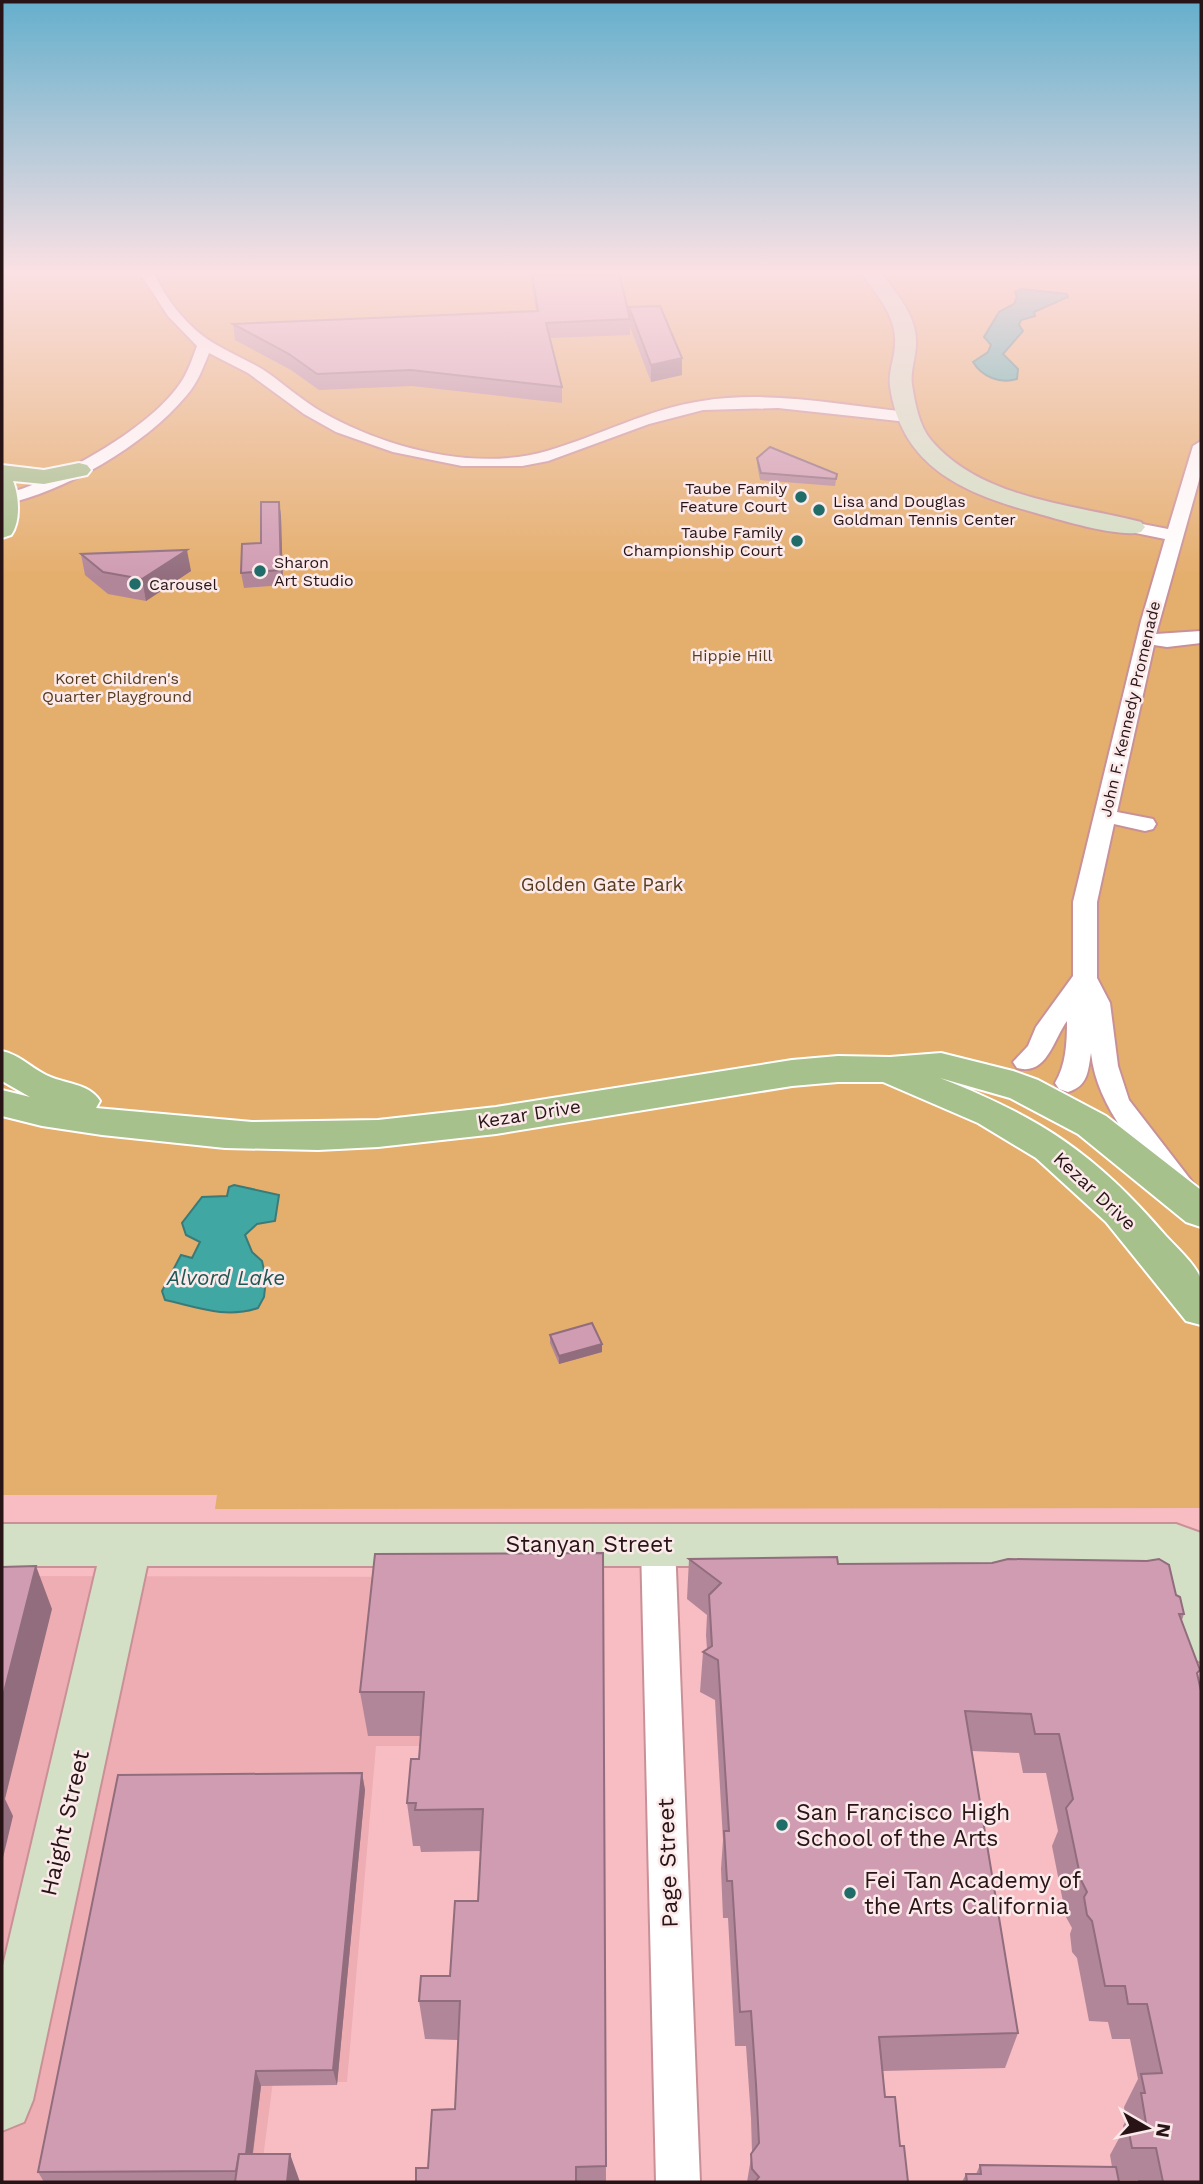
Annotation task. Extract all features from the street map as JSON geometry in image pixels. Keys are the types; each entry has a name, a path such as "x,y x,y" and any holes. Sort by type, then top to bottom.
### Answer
{"main road":[{"path":"2,472 44,477 79,470"},
{"name":"Kezar Drive","path":"9,1080 74,1120 243,1135 327,1136 412,1130 498,1119 792,1073 838,1069 890,1070 941,1065 1024,1089 1092,1125 1200,1210"},
{"name":"Kezar Drive","path":"890,1070 934,1091 978,1107 1042,1143 1102,1194 1175,1274 1201,1309"}],"street":[{"path":"3,504 51,495 79,470 174,401 193,375"},
{"path":"258,375 317,416 350,432 408,451 498,463 541,458 659,415 714,404 769,404 908,417"},
{"path":"901,375 908,417 922,444 954,471 1030,503 1174,535"},
{"name":"John F. Kennedy Promenade","path":"1068,1083 1074,1078 1080,1039 1079,1021 1085,999 1086,902 1146,638 1201,446"},
{"path":"1146,638 1167,641 1201,637"},
{"path":"1105,817 1145,824"},
{"path":"1026,1062 1039,1050 1045,1032 1085,977 1110,1003 1114,1021"},
{"name":"John F. Kennedy Promenade","path":"1085,977 1098,1003 1105,1066 1112,1090 1127,1116 1200,1210"},
{"path":"1193,1543 1201,1639"},
{"name":"Stanyan Street","path":"2,1545 1193,1543"},
{"name":"Page Street","path":"658,1544 678,2182"},
{"name":"Haight Street","path":"2,2100 127,1545"}],"shaded area":[{"path":"2,1576 432,1577 419,1746 376,1746 347,2082 273,2081 260,2182 2,2182"}],"green space":[{"name":"Golden Gate Park","path":"2,375 1201,375 1201,1508 215,1509 217,1495 2,1495"}],"water":[{"path":"986,375 1017,375 1017,379 1011,380 998,380"},
{"name":"Alvord Lake","path":"234,1185 279,1195 275,1221 257,1224 245,1235 252,1252 262,1261 266,1279 264,1297 258,1308 223,1312 165,1300 162,1291 181,1255 192,1258 200,1242 186,1235 182,1223 202,1197 227,1196 229,1187"}],"building":[{"path":"455,375 559,375 562,387"},
{"path":"770,447 837,474 836,479 761,473 757,458"},
{"path":"261,502 279,502 281,570 241,573 242,544 261,543"},
{"path":"187,550 142,579 103,572 81,554"},
{"path":"592,1323 602,1344 559,1356 550,1335"},
{"path":"603,1553 606,2166 576,2167 576,2182 416,2182 416,2168 428,2168 432,2110 455,2109 460,2001 419,2001 421,1976 450,1976 455,1901 478,1901 483,1809 415,1810 416,1803 407,1803 411,1759 419,1759 424,1692 360,1692 375,1554"},
{"path":"837,1557 838,1564 992,1563 1008,1559 1159,1559 1169,1565 1184,1614 1179,1614 1200,1670 1197,1673 1201,1691 1201,2182 1163,2182 1156,2148 1132,2148 1127,2123 1146,2123 1141,2074 1162,2073 1147,2004 1128,2004 1125,1986 1105,1986 1092,1921 1087,1915 1084,1897 1087,1892 1081,1880 1066,1808 1073,1799 1059,1734 1035,1734 1031,1714 965,1711 1018,2033 879,2037 885,2097 895,2097 900,2146 904,2146 908,2182 755,2182 759,2177 752,2169 751,2154 759,2143 751,2011 740,2012 732,1881 727,1881 724,1831 729,1831 718,1660 703,1652 712,1646 709,1595 721,1583 689,1559"},
{"path":"36,1566 2,1700 2,1567"},
{"path":"362,1773 333,2070 256,2071 246,2154 239,2154 236,2171 38,2172 118,1775"},
{"path":"239,2154 290,2154 287,2182 235,2182"},
{"path":"980,2165 1116,2167 1119,2182 967,2182 966,2174 981,2174"}],"place":[{"name":"Taube Family Feature Court","path":"801,497"},
{"name":"Lisa and Douglas Goldman Tennis Center","path":"819,510"},
{"name":"Taube Family Championship Court","path":"797,541"},
{"name":"Sharon Art Studio","path":"260,571"},
{"name":"Carousel","path":"135,584"},
{"name":"San Francisco High School of the Arts","path":"782,1825"},
{"name":"Fei Tan Academy of the Arts California","path":"850,1893"}],"park label":[{"name":"Hippie Hill","path":"732,655"},
{"name":"Koret Children's Quarter Playground","path":"117,687"}]}
